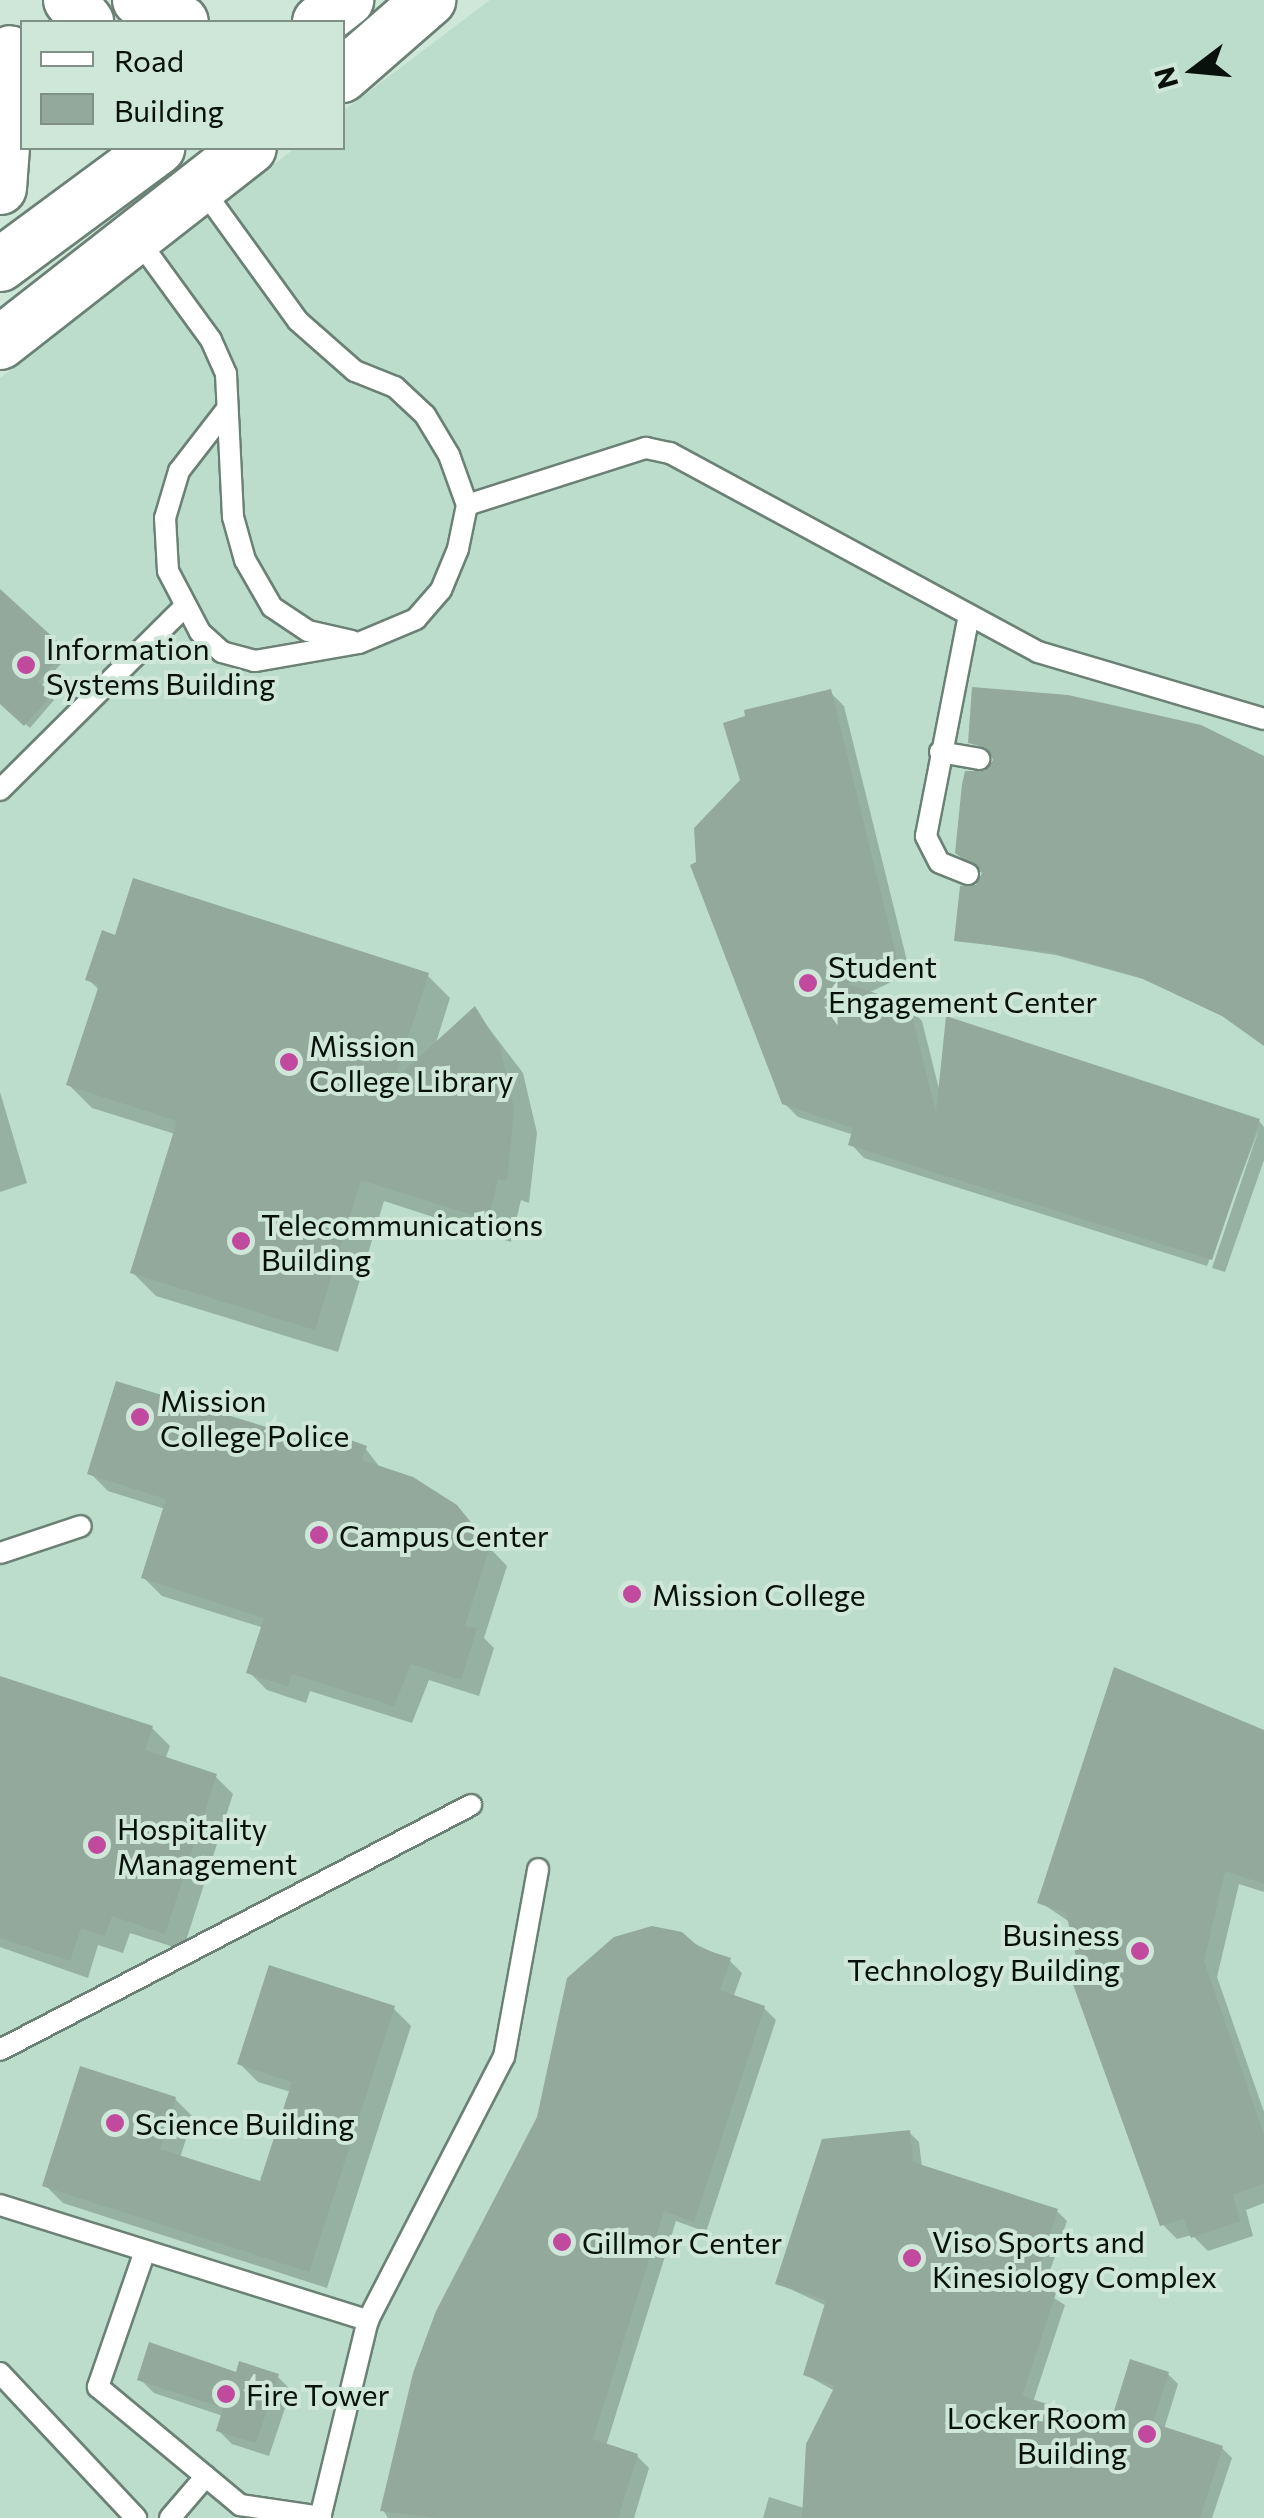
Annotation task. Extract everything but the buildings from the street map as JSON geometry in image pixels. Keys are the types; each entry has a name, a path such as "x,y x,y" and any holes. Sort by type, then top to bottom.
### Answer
{"street":[{"path":"70,0 85,20"},
{"path":"140,0 178,20"},
{"path":"345,73 429,0"},
{"path":"0,188 11,54"},
{"path":"0,266 94,167 151,150"},
{"path":"0,343 136,237 188,166 243,150"},
{"path":"94,167 136,237"}],"lane":[{"path":"188,166 327,353 395,386 425,416 466,506 441,590 416,619 359,643 255,661 222,652 182,608 168,572 170,492 192,450 227,409"},
{"path":"136,237 211,340 226,374 233,517 263,591 272,607 308,630 359,643"},
{"path":"466,506 646,448 658,450 808,523 1038,652 1264,719"},
{"path":"0,790 182,608"},
{"path":"968,874 940,862 926,836 969,614"},
{"path":"940,752 980,758"},
{"path":"0,1553 80,1526"},
{"path":"0,2050 471,1805"},
{"path":"145,2251 98,2388 240,2505 320,2518 368,2320 504,2057 538,1869"},
{"path":"0,2206 368,2320"},
{"path":"0,2373 136,2518"},
{"path":"170,2518 206,2476"}],"shaded area":[{"name":"Mission College","path":"490,0 1264,0 1264,2518 0,2518 0,378 292,150 345,150 345,109"}],"place":[{"name":"Information Systems Building","path":"26,665"},
{"name":"Student Engagement Center","path":"808,983"},
{"name":"Mission College Library","path":"289,1062"},
{"name":"Telecommunications Building","path":"241,1241"},
{"name":"Mission College Police","path":"140,1417"},
{"name":"Campus Center","path":"319,1535"},
{"name":"Mission College","path":"632,1594"},
{"name":"Hospitality Management","path":"97,1845"},
{"name":"Business Technology Building","path":"1140,1951"},
{"name":"Science Building","path":"115,2123"},
{"name":"Gillmor Center","path":"562,2242"},
{"name":"Viso Sports and Kinesiology Complex","path":"912,2258"},
{"name":"Fire Tower","path":"226,2394"},
{"name":"Locker Room Building","path":"1147,2434"}]}
